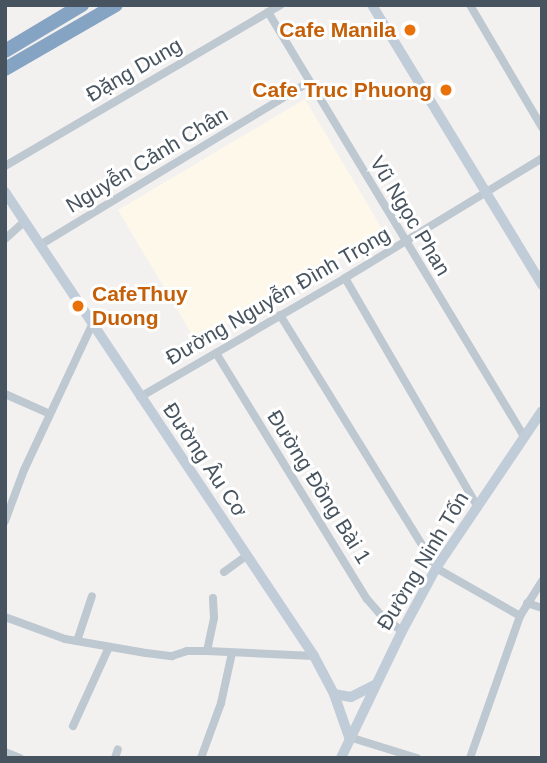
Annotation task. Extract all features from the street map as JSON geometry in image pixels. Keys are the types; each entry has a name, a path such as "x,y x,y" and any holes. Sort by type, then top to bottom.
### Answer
{"highway":[{"path":"5,69 116,5"},
{"path":"5,51 79,6"}],"main road":[{"path":"372,5 485,192 537,266 542,285"},
{"name":"Đường Âu Cơ","path":"5,192 314,656 334,694 349,737"},
{"name":"Đường Ninh Tốn","path":"349,737 436,568 542,411"},
{"path":"334,694 351,696 375,685"},
{"path":"341,758 349,737"}],"street":[{"name":"Đặng Dung","path":"5,166 280,5"},
{"path":"470,5 542,127"},
{"name":"Vũ Ngọc Phan","path":"268,12 524,437"},
{"name":"Nguyễn Cảnh Chân","path":"40,245 309,82"},
{"name":"Đường Nguyễn Đình Trọng","path":"140,397 345,278 542,158"},
{"path":"5,239 24,222"},
{"path":"345,278 478,507"},
{"path":"280,315 436,568 520,616"},
{"path":"5,521 24,470 92,325"},
{"name":"Đường Đồng Bài 1","path":"216,353 367,599 382,616 402,631"},
{"path":"5,394 50,414"},
{"path":"224,572 246,556"},
{"path":"470,758 520,616 542,581"},
{"path":"76,641 92,596"},
{"path":"207,651 214,618 213,598"},
{"path":"527,603 542,608"},
{"path":"5,617 76,641 172,656 207,651 314,656"},
{"path":"73,726 109,647"},
{"path":"201,758 221,703 232,653"},
{"path":"349,737 417,758"},
{"path":"5,752 20,758"}],"shaded area":[{"path":"305,99 384,232 197,343 118,210"}],"place":[{"name":"Cafe Manila","path":"410,30"},
{"name":"Cafe Truc Phuong","path":"446,90"},
{"name":"CafeThuy Duong","path":"78,306"}]}
